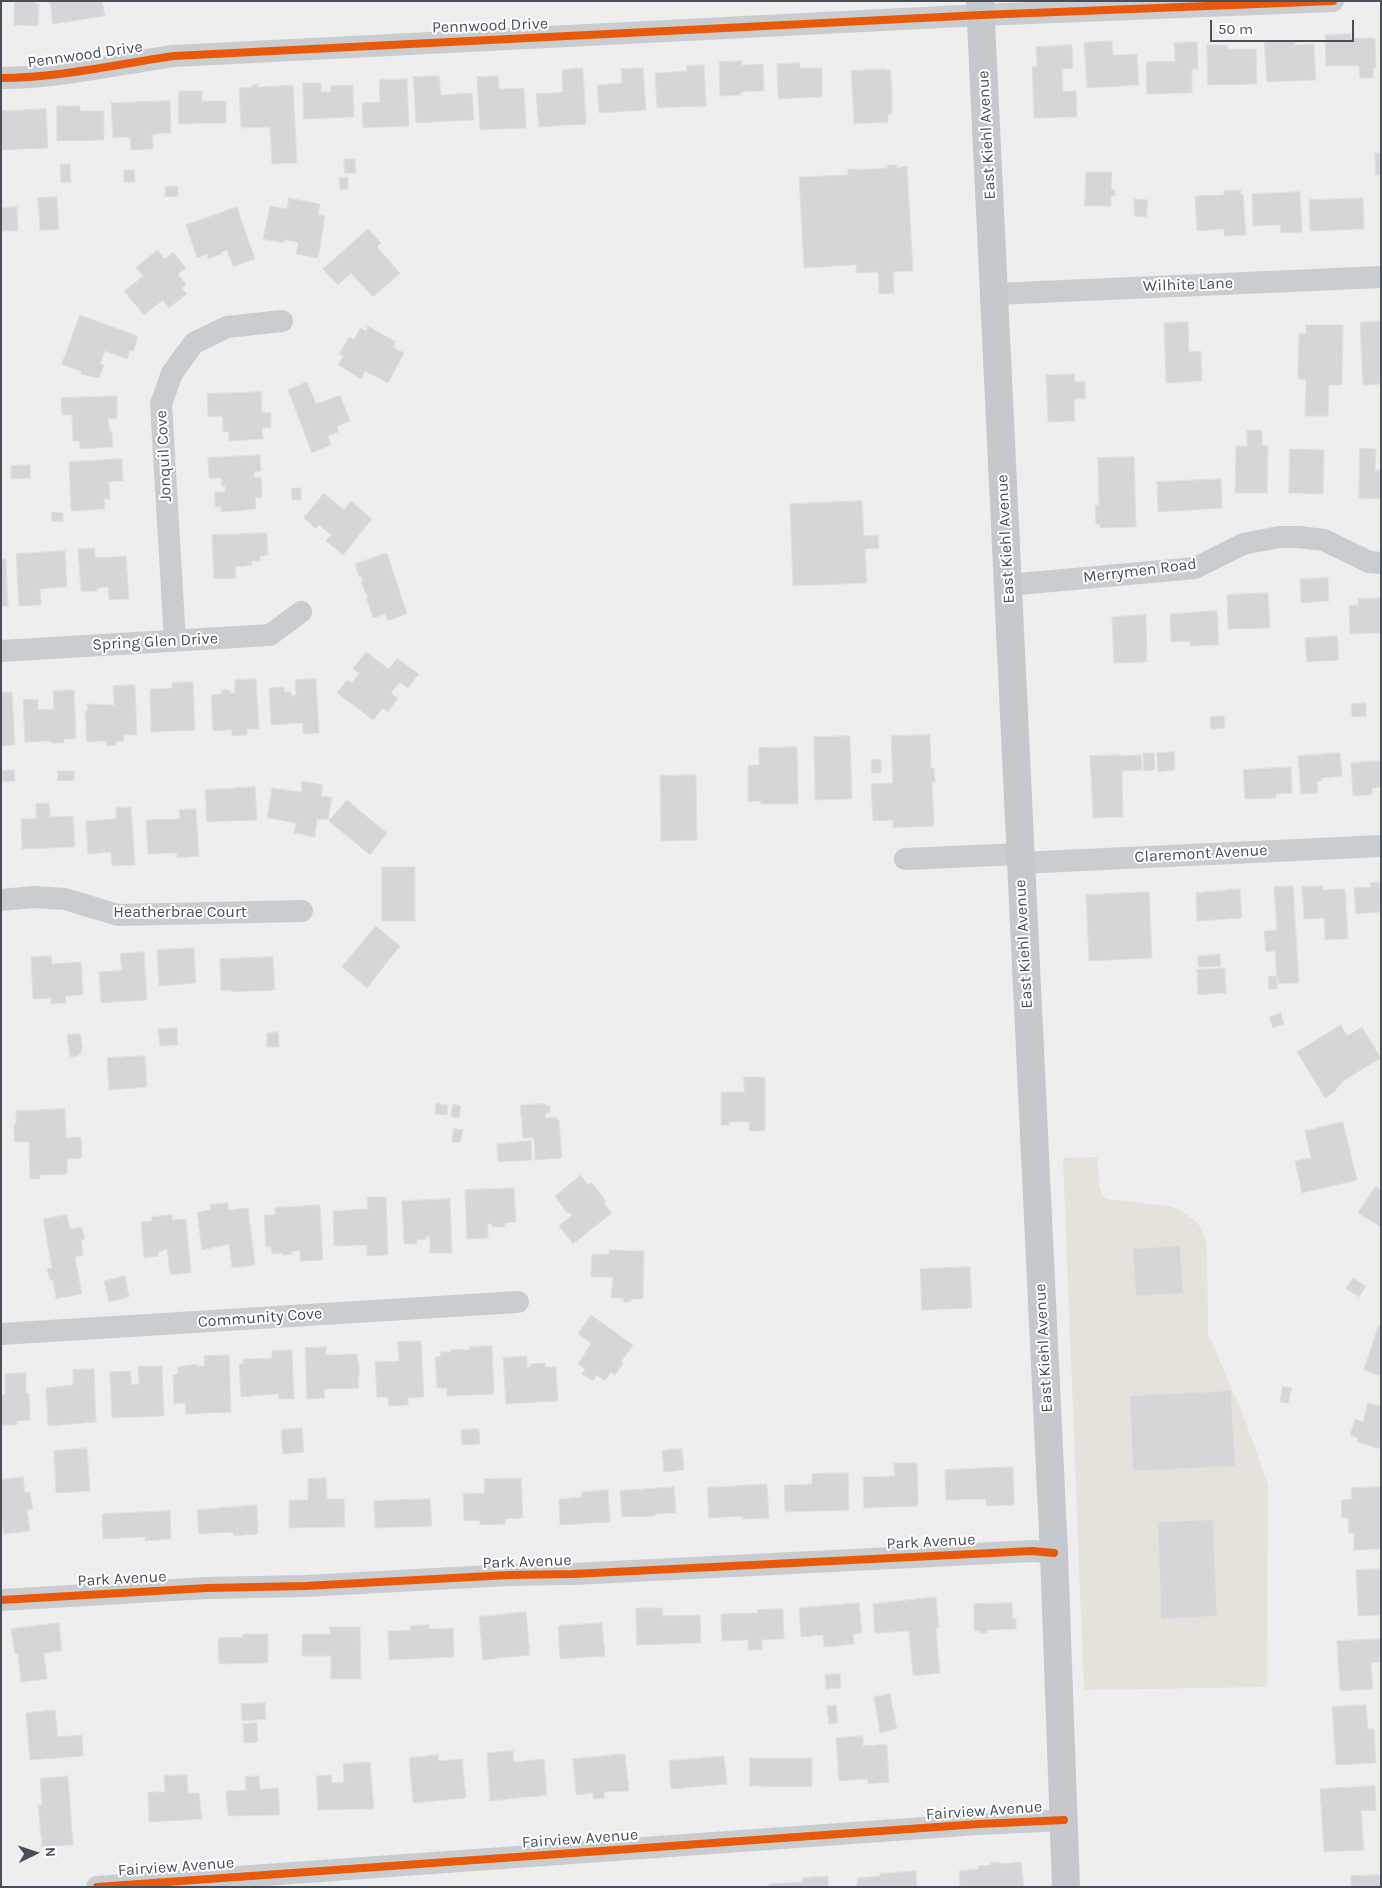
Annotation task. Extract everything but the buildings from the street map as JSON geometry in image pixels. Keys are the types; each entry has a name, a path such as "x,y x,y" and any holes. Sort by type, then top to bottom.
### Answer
{"main road":[{"name":"East Kiehl Avenue","path":"980,8 1054,1553 1066,1887"}],"street":[{"name":"Pennwood Drive","path":"1,78 67,72 174,56 980,8 1333,1"},
{"name":"Wilhite Lane","path":"995,294 1381,277"},
{"name":"Jonquil Cove","path":"175,641 160,404 172,373 194,342 227,327 282,321"},
{"name":"Merrymen Road","path":"1008,585 1195,568 1243,544 1279,537 1324,540 1369,562 1381,563"},
{"name":"Spring Glen Drive","path":"1,650 270,635 301,612"},
{"name":"Claremont Avenue","path":"905,859 1020,859 1381,846"},
{"name":"Heatherbrae Court","path":"1,900 65,899 118,915 302,911"},
{"name":"Community Cove","path":"1,1334 518,1302"},
{"name":"Park Avenue","path":"1,1600 207,1588 305,1586 509,1575 573,1574 1032,1551 1054,1553"},
{"name":"Fairview Avenue","path":"97,1887 260,1874 1064,1820"}],"shaded area":[{"path":"1097,1157 1100,1188 1106,1199 1169,1206 1178,1209 1198,1223 1205,1238 1207,1249 1208,1333 1244,1417 1268,1485 1267,1687 1084,1690 1063,1158"}],"cycle path":[{"path":"1,78 44,76 174,56 981,15 1333,1"},
{"path":"1,1600 207,1588 305,1586 509,1575 573,1574 1032,1551 1054,1553"},
{"path":"97,1887 979,1824 1064,1820"}]}
